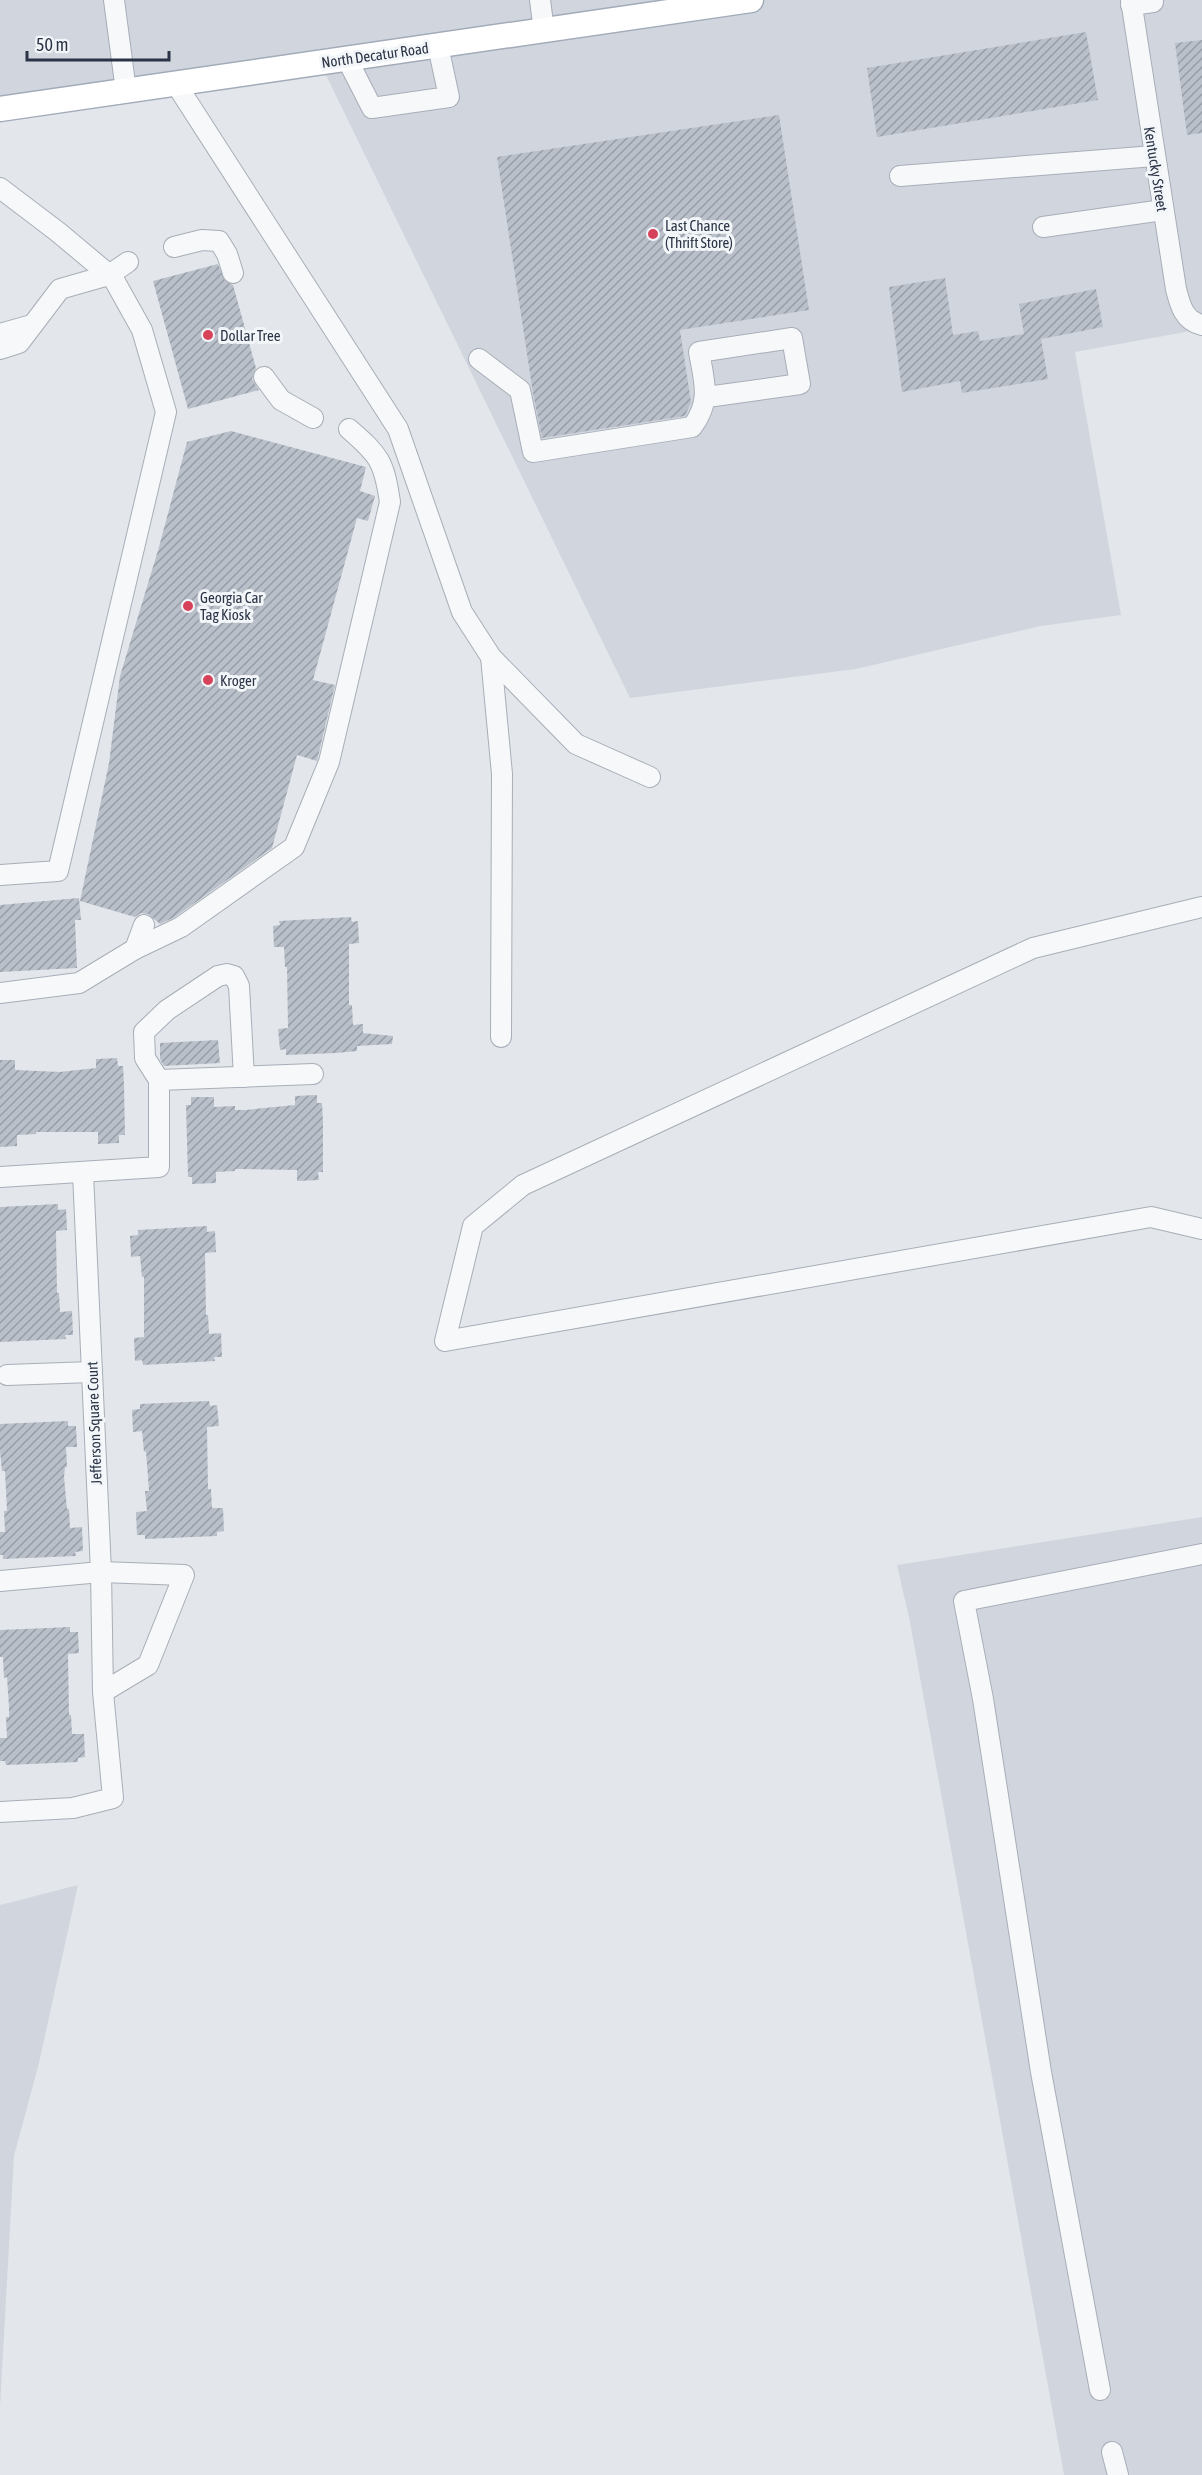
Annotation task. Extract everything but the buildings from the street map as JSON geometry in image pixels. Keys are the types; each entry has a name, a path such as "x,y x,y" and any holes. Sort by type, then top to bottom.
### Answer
{"main road":[{"name":"North Decatur Road","path":"0,110 751,0"}],"street":[{"path":"114,0 126,91"},
{"path":"540,0 544,31"},
{"path":"1131,2 1153,2"},
{"name":"Kentucky Street","path":"1131,2 1162,210 1179,304 1187,318 1202,325"},
{"path":"347,59 372,108 449,97 438,46"},
{"path":"176,84 398,429 462,612 491,657 576,744 650,777"},
{"path":"900,176 1154,156"},
{"path":"0,188 113,278 142,330 166,412 58,871 0,874"},
{"path":"1043,227 1162,210"},
{"path":"174,247 202,240 219,241 227,254 233,273"},
{"path":"0,349 19,343 60,289 109,275 128,262"},
{"path":"0,334 32,325"},
{"path":"478,359 520,390 533,452 692,427 699,418 706,397 699,351 792,338 800,384 706,397"},
{"path":"264,377 281,400 313,418"},
{"path":"0,993 79,983 135,949 181,927 294,847 329,762 390,502 386,475 374,451 349,429"},
{"path":"491,657 502,774 501,1037"},
{"path":"1202,907 1033,948 523,1185 473,1226 445,1341 1151,1217 1202,1229"},
{"path":"135,949 144,925"},
{"path":"0,1177 159,1167 159,1080 145,1058 144,1032 167,1010 218,976 227,974 234,976 238,986 244,1077"},
{"path":"159,1080 313,1074"},
{"name":"Jefferson Square Court","path":"0,1812 73,1808 112,1798 103,1692 101,1572 83,1173"},
{"path":"7,1375 92,1372"},
{"path":"1100,2390 1041,2072 983,1699 964,1601 1202,1554"},
{"path":"0,1581 101,1572 184,1575 148,1665 103,1692"},
{"path":"1112,2452 1118,2475"}],"shaded area":[{"path":"0,0 1202,0 1202,329 1075,352 1121,615 1041,626 856,669 630,698 320,63 0,107"},
{"path":"1202,1517 1202,2475 1064,2475 910,1622 897,1565"},
{"path":"78,1885 39,2063 14,2156 0,2407 0,1905"}],"place":[{"name":"Last Chance (Thrift Store)","path":"653,234"},
{"name":"Dollar Tree","path":"208,335"},
{"name":"Georgia Car Tag Kiosk","path":"188,606"},
{"name":"Kroger","path":"208,680"}]}
